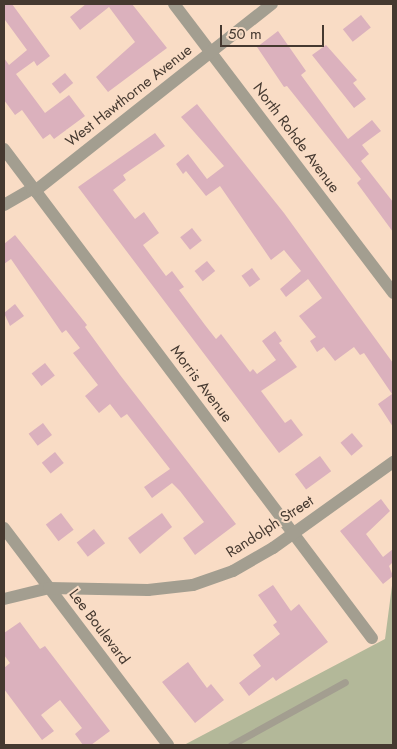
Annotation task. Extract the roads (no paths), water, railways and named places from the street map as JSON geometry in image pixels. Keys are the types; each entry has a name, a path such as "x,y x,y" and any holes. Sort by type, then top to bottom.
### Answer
{"street":[{"name":"North Rohde Avenue","path":"174,4 393,293"},
{"name":"West Hawthorne Avenue","path":"4,205 32,188 35,191 272,4"},
{"name":"Morris Avenue","path":"4,149 372,638"},
{"name":"Randolph Street","path":"4,599 49,588 148,590 193,585 233,571 293,534 393,462"},
{"name":"Lee Boulevard","path":"4,528 168,745"}],"lane":[{"path":"231,745 345,682"}]}
